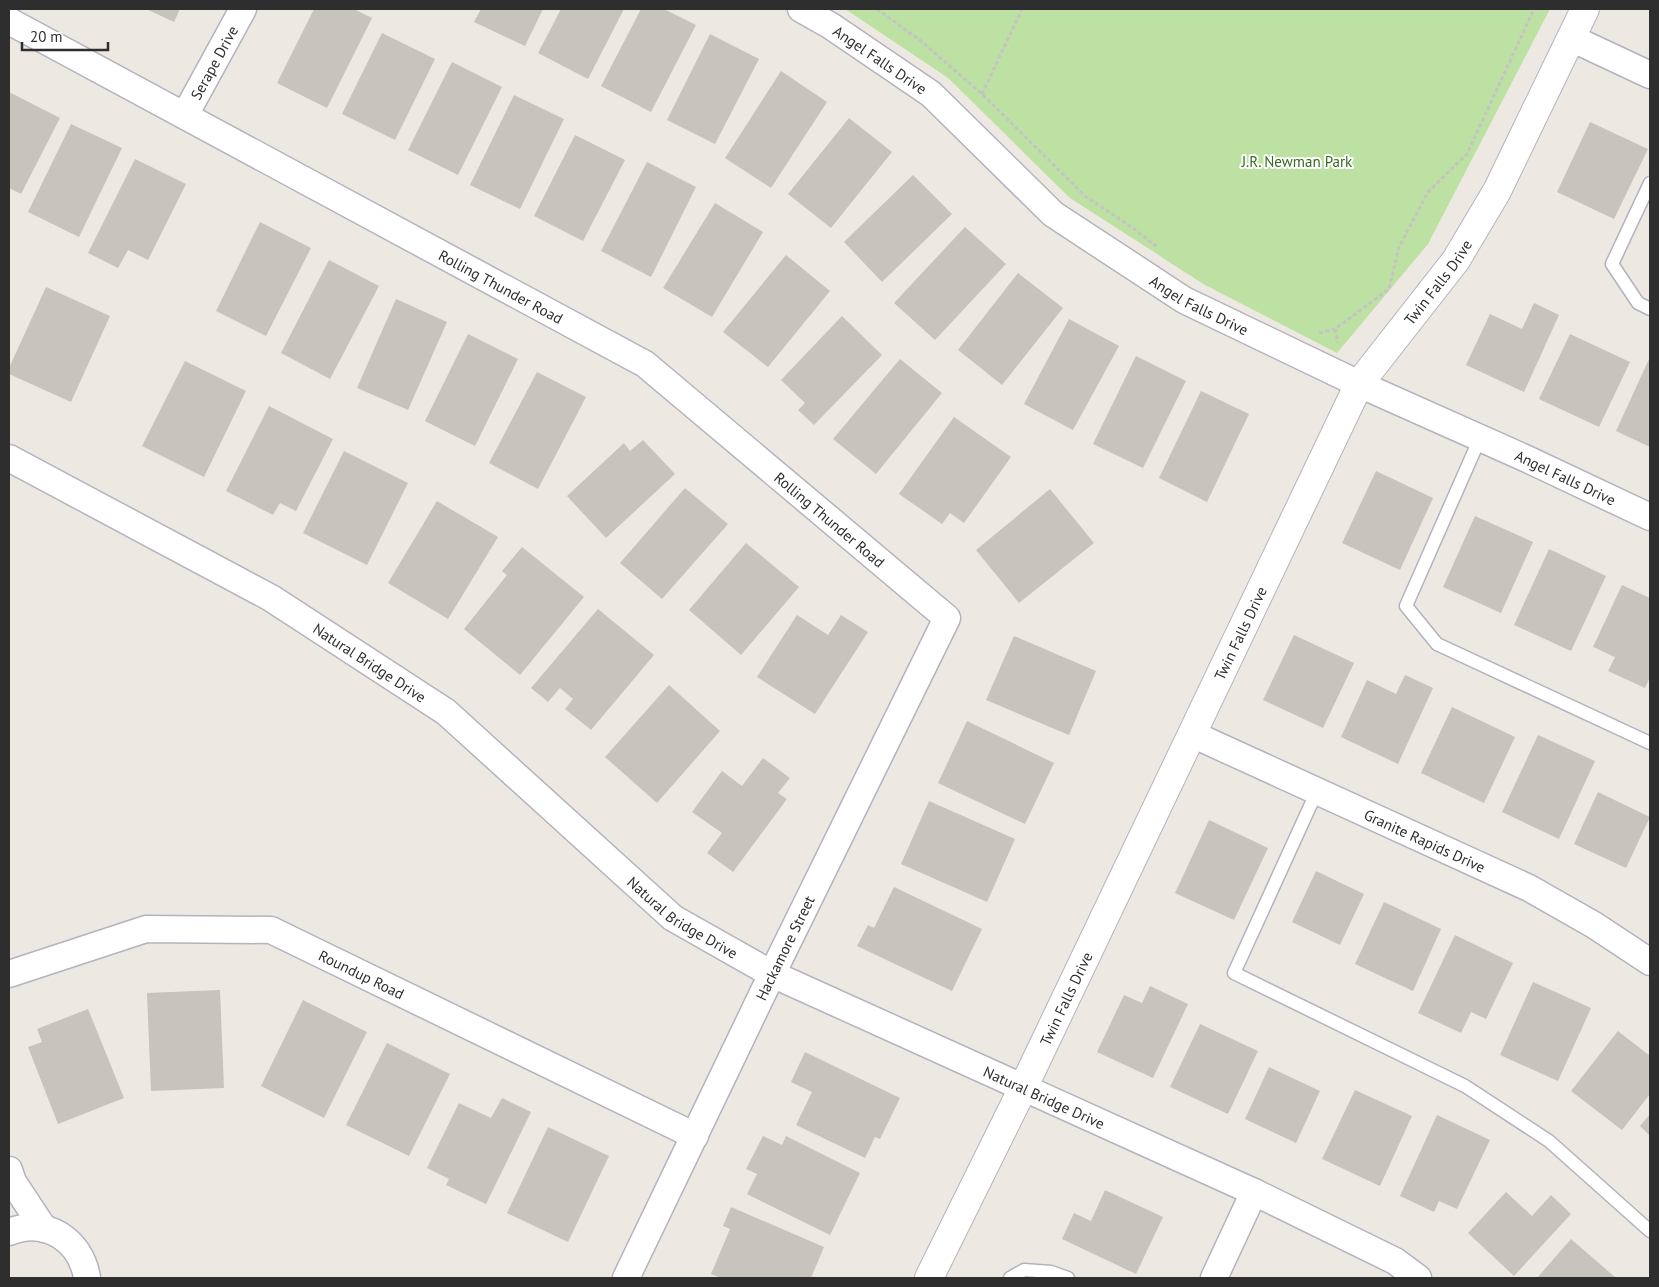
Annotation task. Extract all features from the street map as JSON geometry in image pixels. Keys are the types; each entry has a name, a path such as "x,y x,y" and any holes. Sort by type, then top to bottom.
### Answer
{"street":[{"name":"Serape Drive","path":"185,115 243,9"},
{"name":"Angel Falls Drive","path":"801,9 831,26 931,94 1053,214 1184,300 1359,384 1650,517"},
{"name":"Twin Falls Drive","path":"929,1278 1023,1088 1359,384 1456,260 1497,191 1585,9"},
{"name":"Rolling Thunder Road","path":"9,21 645,364 947,618"},
{"path":"1571,38 1650,75"},
{"name":"Natural Bridge Drive","path":"9,458 271,598 446,712 673,918 772,974 1254,1192 1395,1261 1418,1278"},
{"name":"Hackamore Street","path":"626,1278 772,974 947,618"},
{"name":"Granite Rapids Drive","path":"1192,734 1529,888 1594,925 1650,962"},
{"name":"Roundup Road","path":"9,974 146,929 271,930 695,1136"},
{"path":"9,1216 11,1176"},
{"path":"11,1176 44,1229"},
{"path":"1214,1278 1254,1192"},
{"path":"9,1232 21,1227 44,1229 62,1236 74,1246 82,1259 87,1278"}],"lane":[{"path":"1650,183 1612,264 1638,303 1650,309"},
{"path":"1480,438 1406,606 1437,644 1650,743"},
{"path":"1316,791 1234,973 1466,1086 1549,1141 1650,1231"},
{"path":"1010,1278 1024,1270 1051,1272 1068,1278"}],"path":[{"path":"877,9 921,41 982,94 1085,196 1133,228 1161,250"},
{"path":"982,94 1022,9"},
{"path":"1314,334 1335,329 1389,289 1399,247 1428,192 1467,154 1534,9"}],"green space":[{"name":"J.R. Newman Park","path":"845,9 1550,9 1428,244 1337,353 1205,285 1070,198 948,78"}],"building":[{"path":"146,9 180,9 174,22"},
{"path":"314,9 354,9 372,18 327,108 277,83"},
{"path":"481,9 543,9 525,46 474,22"},
{"path":"561,9 624,9 588,79 538,53"},
{"path":"641,9 664,9 696,25 651,112 601,86"},
{"path":"382,33 435,59 395,140 342,114"},
{"path":"710,34 759,59 715,144 667,120"},
{"path":"452,62 502,87 458,175 408,150"},
{"path":"781,71 827,102 771,188 725,158"},
{"path":"9,92 60,118 21,194 9,188"},
{"path":"514,95 564,119 520,209 470,185"},
{"path":"849,118 892,152 831,228 788,194"},
{"path":"1590,122 1648,149 1614,219 1557,192"},
{"path":"71,124 122,148 79,237 28,212"},
{"path":"575,135 625,160 583,241 534,216"},
{"path":"135,159 186,184 148,260 128,250 118,268 88,253"},
{"path":"647,162 696,187 651,277 601,251"},
{"path":"913,175 952,214 882,282 844,242"},
{"path":"715,203 763,232 712,317 663,288"},
{"path":"260,222 311,248 266,336 216,311"},
{"path":"965,227 1006,264 935,340 894,303"},
{"path":"786,255 830,291 768,367 723,332"},
{"path":"329,260 379,286 330,379 281,353"},
{"path":"1018,273 1063,308 1002,385 958,350"},
{"path":"46,287 110,316 71,402 9,374 9,368"},
{"path":"396,299 447,322 408,410 357,388"},
{"path":"1534,303 1559,315 1524,392 1466,365 1490,314 1522,329"},
{"path":"842,316 882,355 814,425 798,410 805,403 781,380"},
{"path":"1069,319 1119,346 1073,430 1024,404"},
{"path":"468,334 518,359 475,446 425,421"},
{"path":"1570,334 1630,362 1599,427 1539,399"},
{"path":"1136,356 1186,381 1143,468 1093,444"},
{"path":"1650,357 1650,447 1616,431"},
{"path":"900,359 942,393 876,474 833,439"},
{"path":"185,361 246,391 204,477 142,446"},
{"path":"537,372 586,397 538,489 489,463"},
{"path":"1201,391 1249,414 1207,502 1159,478"},
{"path":"269,406 333,439 296,511 280,503 273,515 226,491"},
{"path":"954,417 1011,457 964,523 950,513 942,524 899,494"},
{"path":"643,440 675,474 606,538 567,496 624,443 630,451"},
{"path":"344,451 408,483 367,565 303,533"},
{"path":"1376,471 1433,498 1400,570 1342,543"},
{"path":"685,488 728,524 662,599 620,563"},
{"path":"1050,489 1094,543 1019,603 976,550"},
{"path":"437,501 498,537 448,619 388,583"},
{"path":"1475,516 1533,542 1501,613 1443,587"},
{"path":"746,543 799,587 741,655 689,610"},
{"path":"522,547 584,597 520,675 464,629 507,575 502,571"},
{"path":"1549,549 1606,576 1571,651 1514,625"},
{"path":"1622,585 1650,598 1650,677 1645,688 1608,671 1615,657 1593,647"},
{"path":"598,609 654,655 591,730 565,709 573,699 560,688 548,702 531,688"},
{"path":"797,615 828,635 841,615 868,632 815,714 757,677"},
{"path":"1294,635 1354,663 1323,728 1263,700"},
{"path":"1014,636 1096,671 1069,735 986,700"},
{"path":"1405,675 1433,688 1398,764 1341,737 1367,680 1396,694"},
{"path":"669,685 720,731 657,803 605,757"},
{"path":"1452,707 1515,737 1484,803 1421,773"},
{"path":"967,721 1054,763 1025,824 938,783"},
{"path":"1538,735 1595,761 1559,839 1502,812"},
{"path":"763,758 790,778 778,793 787,799 733,872 707,853 722,833 692,812 722,771 742,786"},
{"path":"1598,792 1650,817 1626,868 1574,844"},
{"path":"929,801 1015,839 987,902 901,864"},
{"path":"1209,820 1268,848 1234,920 1175,893"},
{"path":"1316,871 1364,894 1340,945 1292,922"},
{"path":"894,887 982,929 952,991 857,946 868,925 874,928"},
{"path":"1384,902 1441,929 1413,991 1355,964"},
{"path":"1455,935 1513,963 1486,1019 1471,1012 1461,1033 1418,1013"},
{"path":"1533,982 1591,1008 1558,1081 1500,1055"},
{"path":"1150,986 1188,1004 1153,1078 1097,1052 1124,995 1142,1003"},
{"path":"220,990 224,1088 151,1091 147,993"},
{"path":"303,1000 367,1032 324,1118 261,1086"},
{"path":"88,1009 124,1098 58,1124 28,1047 42,1042 37,1029"},
{"path":"1200,1024 1258,1051 1228,1114 1170,1087"},
{"path":"1618,1031 1650,1056 1650,1094 1622,1130 1571,1091"},
{"path":"387,1043 450,1074 409,1156 346,1125"},
{"path":"805,1052 900,1098 880,1139 875,1137 865,1158 796,1125 812,1092 791,1082"},
{"path":"1269,1067 1320,1091 1296,1143 1245,1119"},
{"path":"1355,1090 1412,1116 1380,1186 1322,1159"},
{"path":"502,1098 531,1112 486,1204 446,1185 449,1179 427,1168 459,1103 491,1118"},
{"path":"1650,1114 1650,1136 1640,1126"},
{"path":"1437,1115 1490,1140 1457,1209 1439,1201 1434,1212 1400,1196"},
{"path":"548,1127 609,1156 568,1242 507,1213"},
{"path":"763,1136 782,1145 786,1136 860,1173 830,1235 747,1194 757,1174 746,1169"},
{"path":"1105,1190 1163,1217 1136,1274 1062,1239 1074,1213 1091,1221"},
{"path":"1506,1192 1532,1216 1551,1195 1571,1214 1514,1276 1468,1233"},
{"path":"731,1207 824,1247 811,1278 721,1278 711,1274 730,1229 723,1226"},
{"path":"1571,1239 1616,1278 1537,1278"}]}
